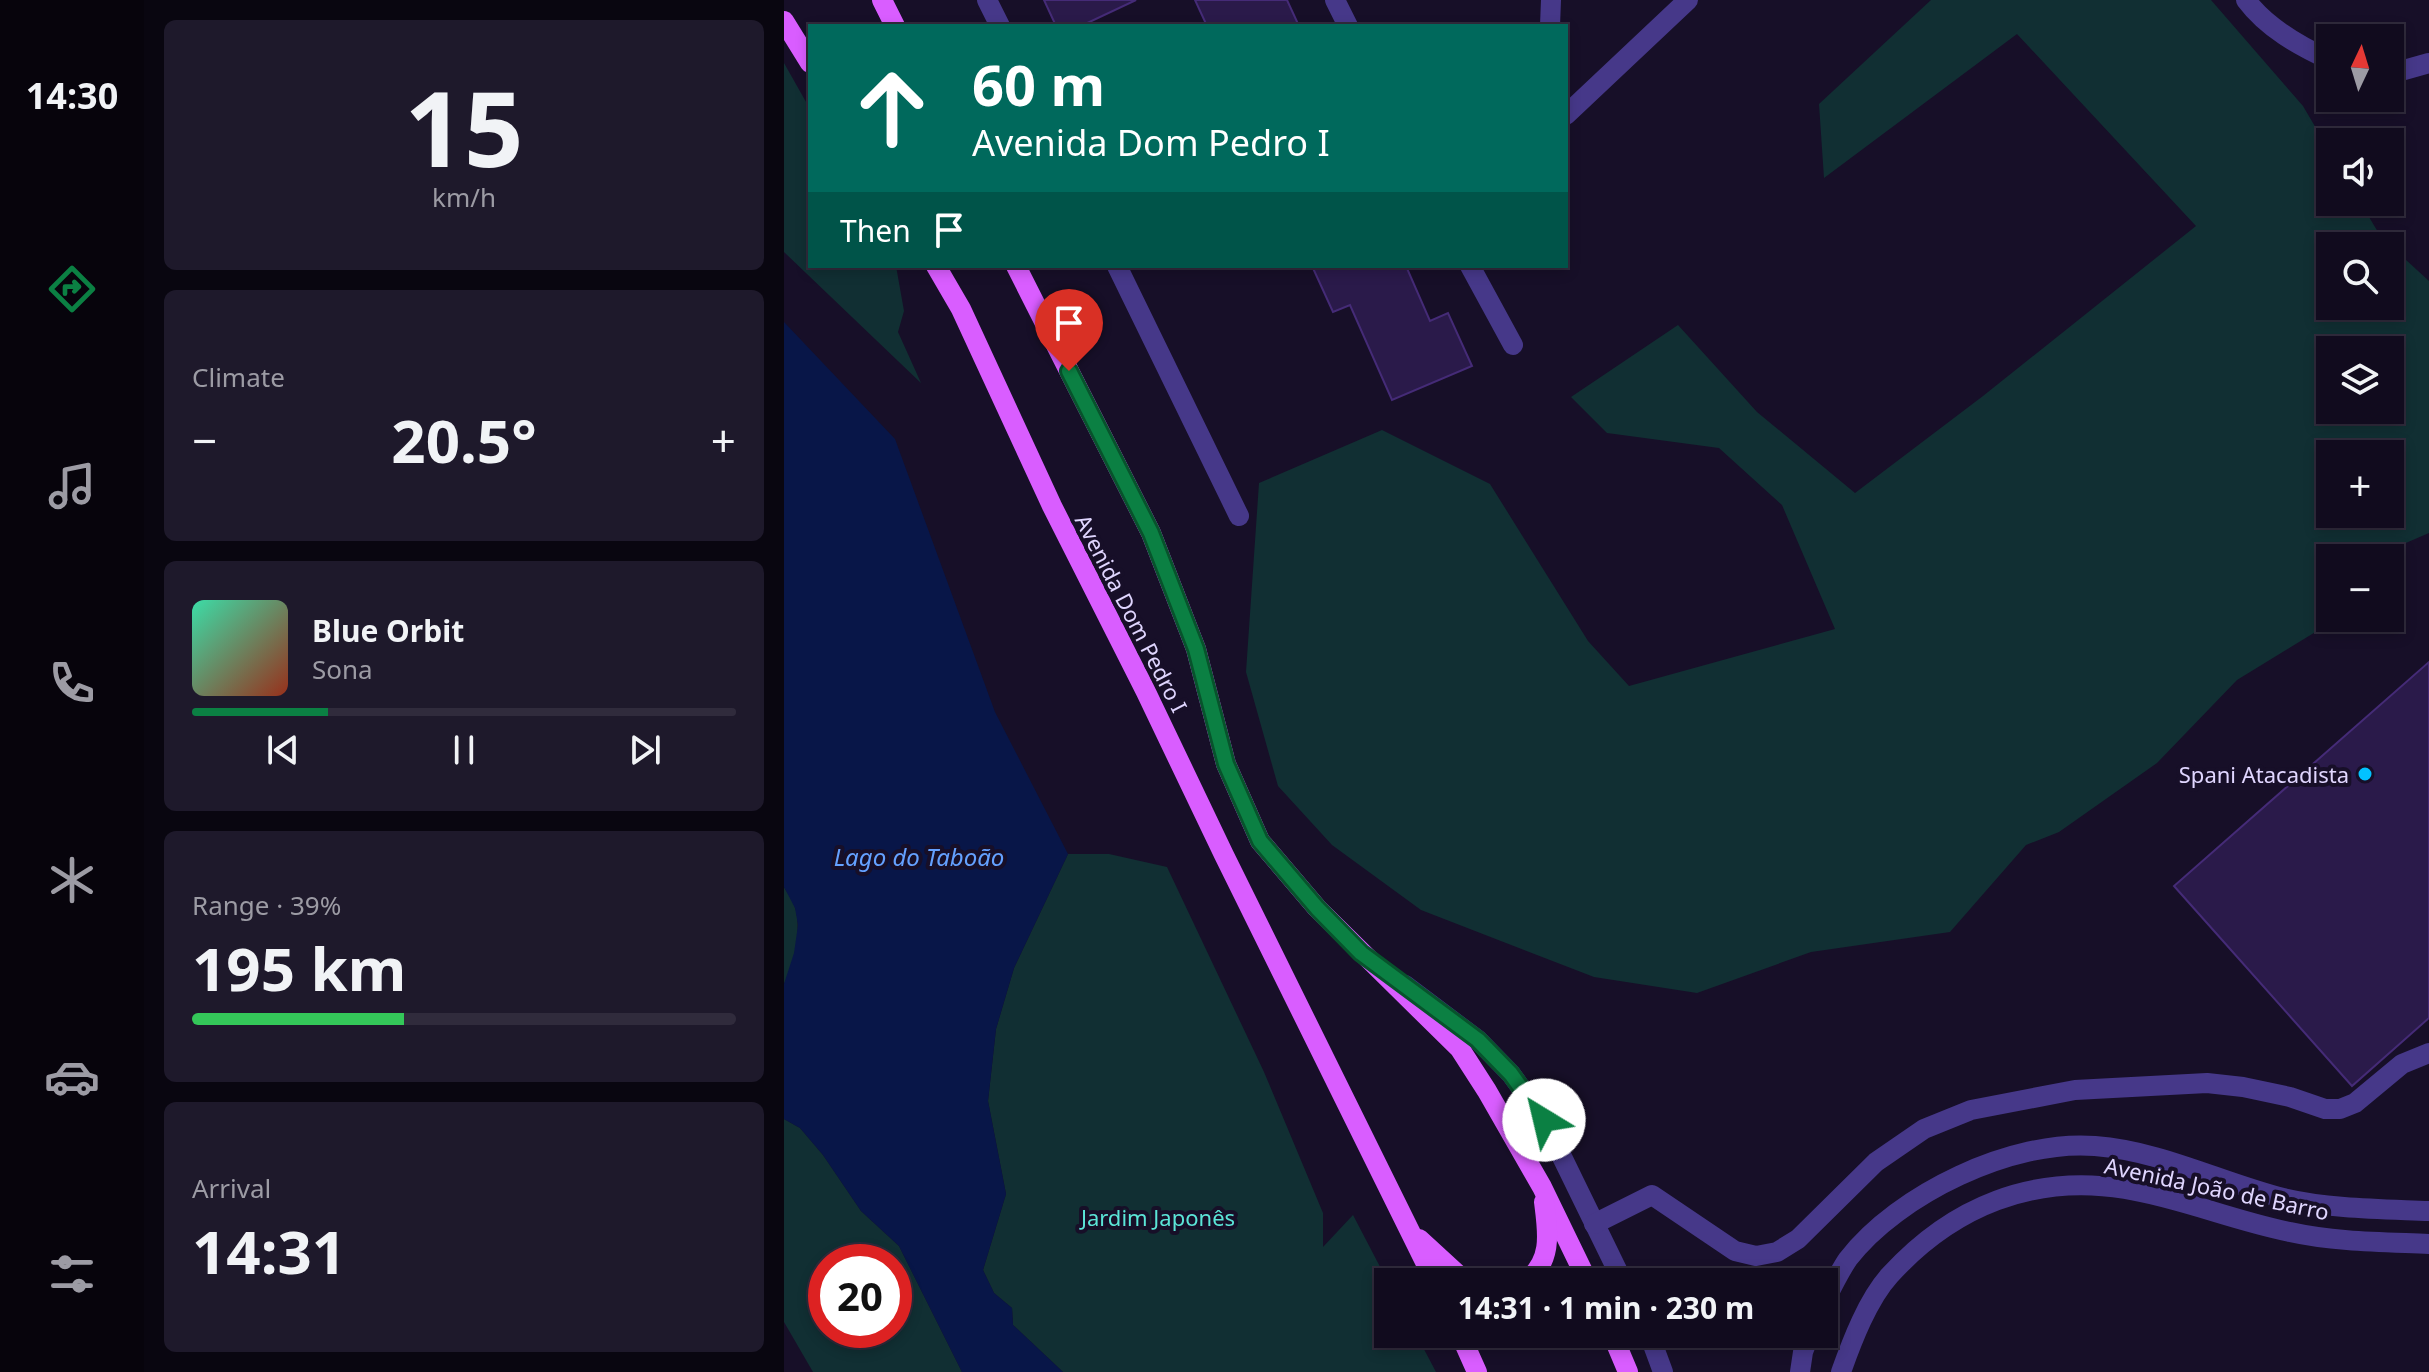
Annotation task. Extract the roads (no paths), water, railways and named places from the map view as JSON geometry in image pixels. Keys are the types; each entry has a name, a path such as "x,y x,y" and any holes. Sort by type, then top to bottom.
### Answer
{"main road":[{"path":"787,0 784,20 808,60"},
{"path":"882,0 894,24"},
{"name":"Avenida Dom Pedro I","path":"937,268 961,309 1052,506 1428,1268"},
{"name":"Avenida Dom Pedro I","path":"1017,268 1151,533 1196,649 1226,764 1260,841 1317,908 1460,1049 1542,1187 1581,1268"},
{"path":"1538,1268 1543,1263 1548,1236 1542,1187"},
{"path":"1411,1231 1451,1268"},
{"path":"1466,1348 1477,1372"},
{"path":"1618,1348 1628,1372"}],"street":[{"path":"987,0 999,24"},
{"path":"1335,0 1347,24"},
{"path":"1550,24 1551,0"},
{"path":"1568,113 1688,0"},
{"path":"2246,0 2297,45 2316,54"},
{"path":"2404,70 2429,63"},
{"path":"1118,268 1239,516"},
{"path":"1471,268 1513,345"},
{"path":"1361,953 1478,1040 1511,1074 1544,1120 1616,1268"},
{"path":"1594,1224 1652,1195 1735,1251 1756,1256 1777,1252 1798,1239 1876,1162 1924,1129 1971,1110 2075,1090 2207,1083 2243,1087 2290,1097 2325,1109 2340,1109 2355,1103 2402,1064 2429,1053"},
{"name":"Avenida João de Barro","path":"1838,1277 1848,1259 1890,1217 1944,1182 2004,1158 2058,1147 2094,1146 2159,1157 2286,1198 2350,1207 2429,1211"},
{"name":"Avenida João de Barro","path":"1841,1372 1856,1330 1889,1276 1942,1228 1992,1202 2036,1188 2073,1184 2125,1189 2293,1233 2355,1241 2429,1244"},
{"path":"1654,1348 1663,1372"},
{"path":"1800,1372 1805,1348"}],"water":[{"name":"Lago do Taboão","path":"784,322 895,439 995,712 1068,854 1014,968 996,1029 988,1101 1006,1194 983,1270 994,1293 1012,1308 1013,1325 1063,1372 962,1372 912,1272 912,1244 897,1244 861,1211 823,1155 800,1128 784,1119 784,984 794,953 798,925 795,908 784,887"}],"place":[{"name":"Spani Atacadista","path":"2365,774"}],"park label":[{"name":"Jardim Japonês","path":"1158,1217"}]}
